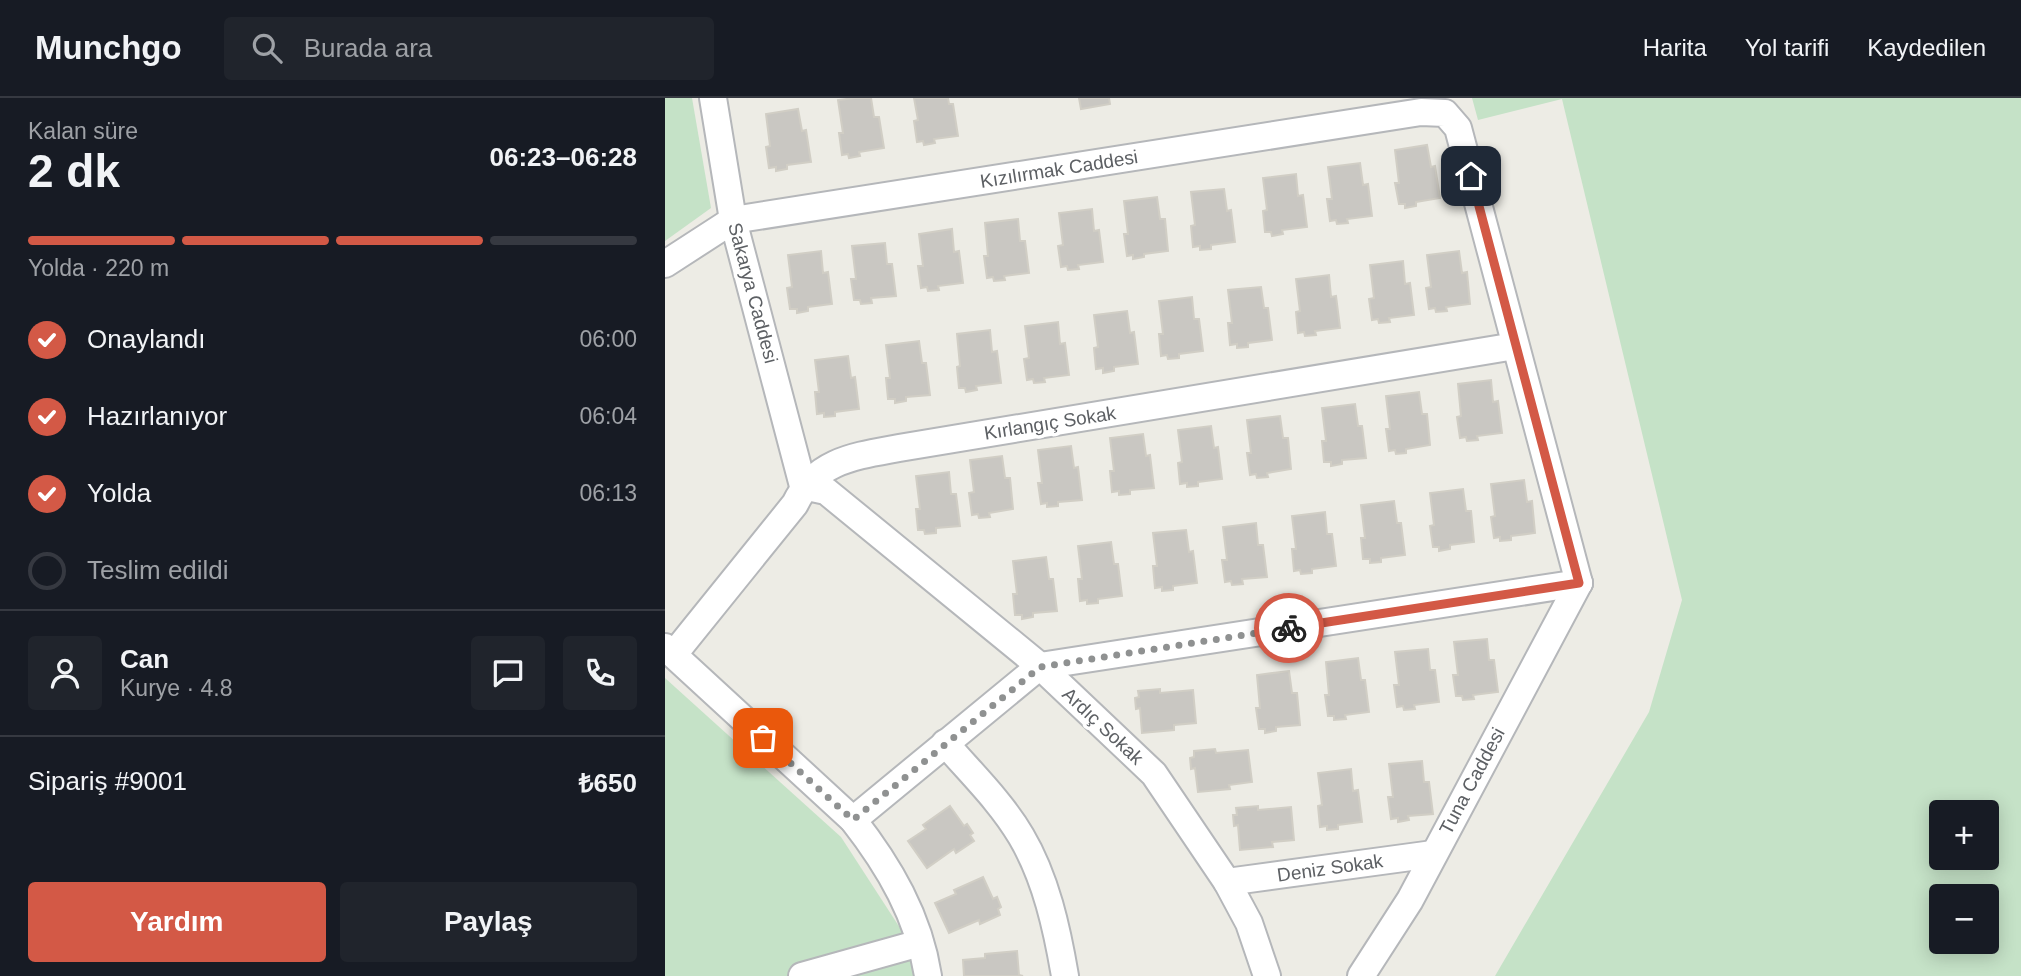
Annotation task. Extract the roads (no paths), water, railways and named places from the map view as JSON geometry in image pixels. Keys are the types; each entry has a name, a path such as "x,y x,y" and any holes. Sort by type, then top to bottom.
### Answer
{"street":[{"name":"Sakarya Caddesi","path":"713,98 733,220 803,486"},
{"name":"Kızılırmak Caddesi","path":"665,264 733,220 1421,112 1445,113 1458,128 1515,346"},
{"name":"Kırlangıç Sokak","path":"669,651 795,504 803,486 839,460 1515,346"},
{"path":"853,820 1040,667 1579,583 1515,346"},
{"name":"Ardıç Sokak","path":"803,486 826,491 1040,667 1154,774 1227,882 1249,923 1267,976"},
{"name":"Tuna Caddesi","path":"1361,976 1410,900 1579,583"},
{"path":"669,651 853,820 876,850 900,890 920,943 928,976"},
{"path":"945,743 1006,814 1033,858 1057,933 1065,976"},
{"name":"Deniz Sokak","path":"1227,882 1433,854"},
{"path":"802,976 920,943"}]}
